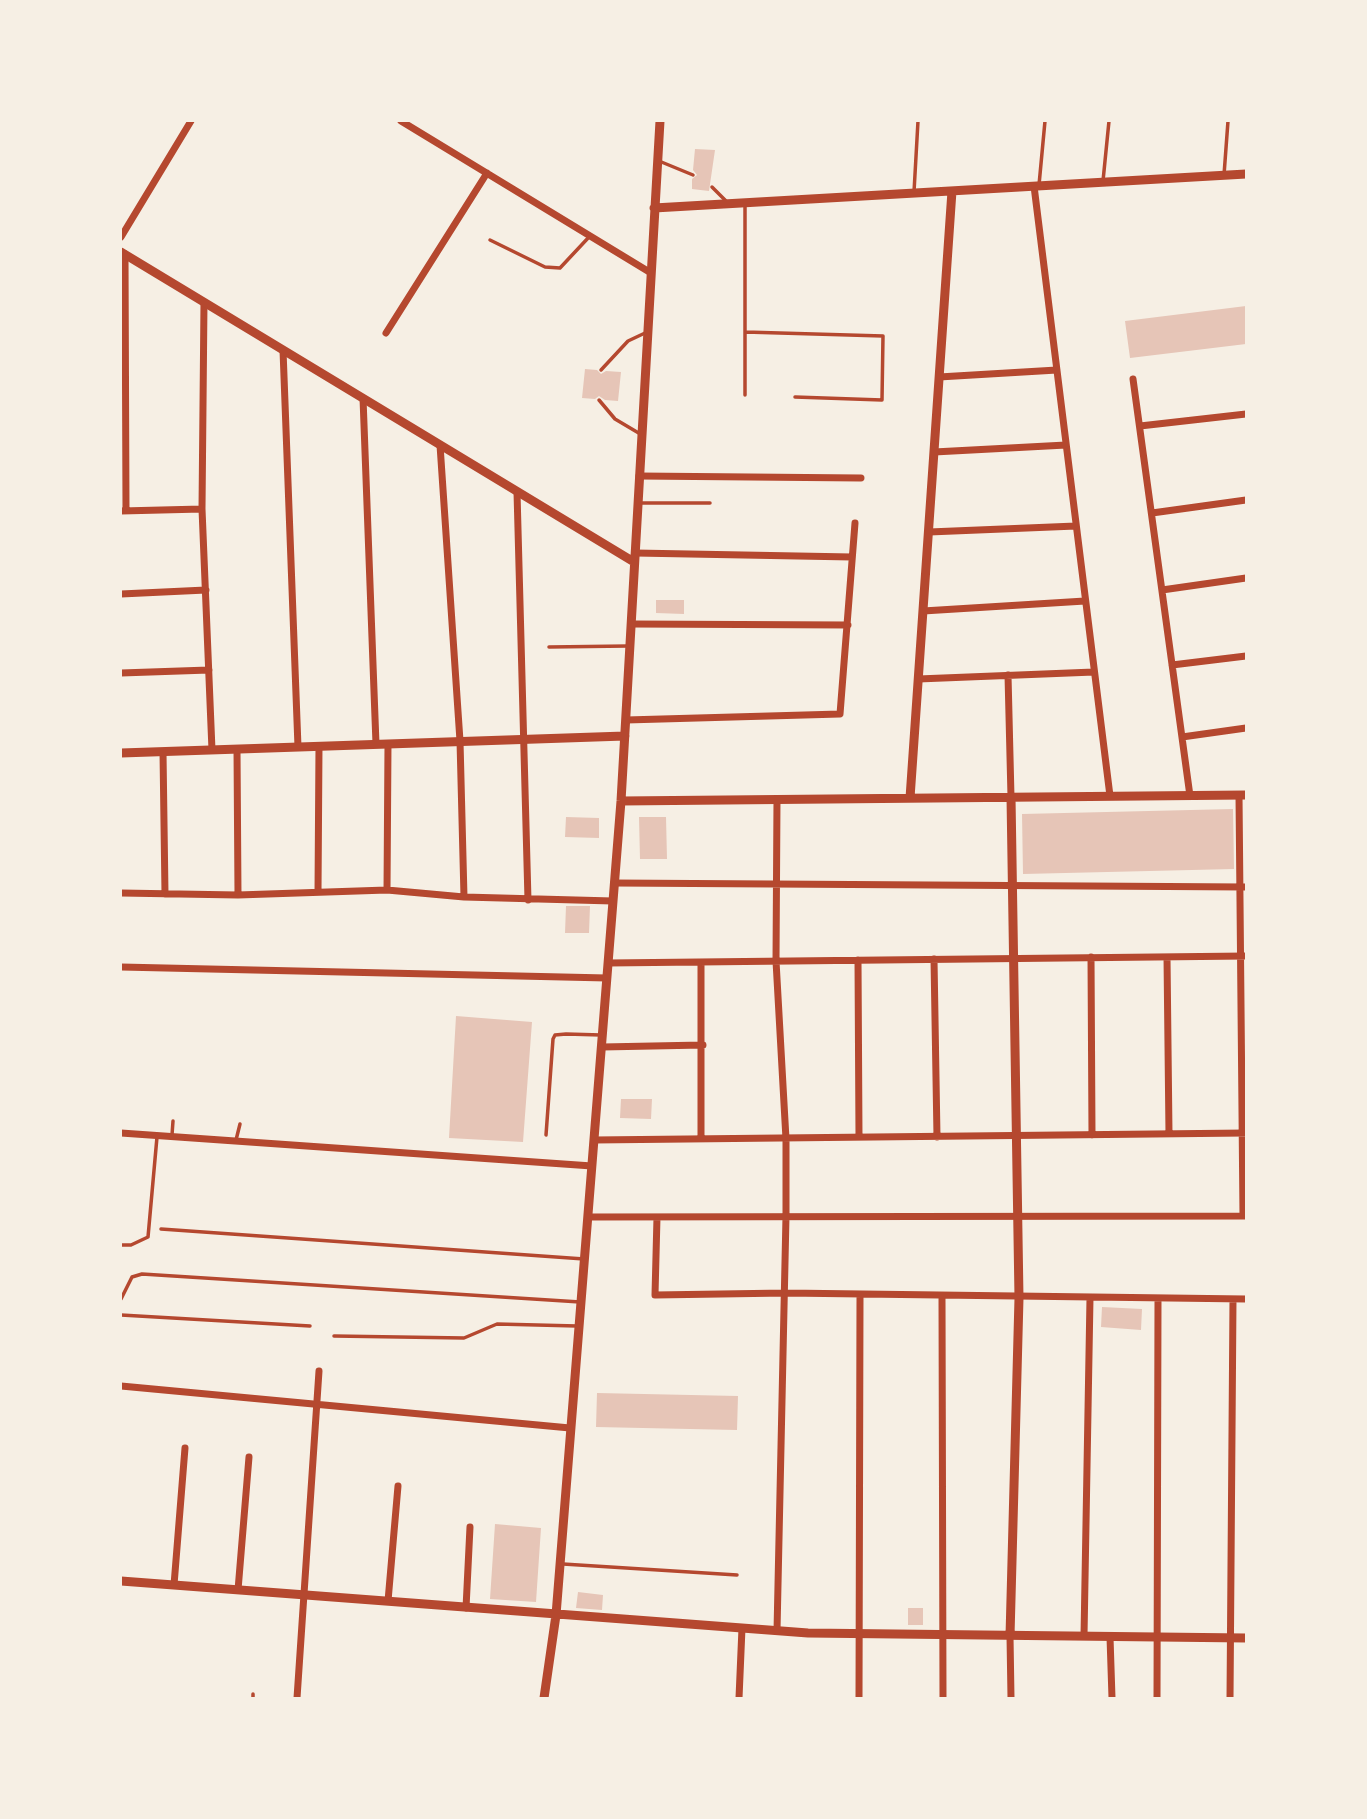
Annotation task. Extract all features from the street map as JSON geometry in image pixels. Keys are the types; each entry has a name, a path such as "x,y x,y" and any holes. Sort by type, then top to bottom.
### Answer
{"street":[{"path":"121,237 191,121"},
{"path":"401,121 651,273"},
{"path":"544,1698 556,1615 621,800 660,121"},
{"path":"386,333 488,173"},
{"path":"654,208 1246,174"},
{"path":"1037,186 1110,796"},
{"path":"910,798 952,191"},
{"path":"123,253 517,492 635,558 852,557"},
{"path":"123,253 124,511 202,509"},
{"path":"204,302 202,509 212,750"},
{"path":"284,350 298,747"},
{"path":"939,377 1057,370"},
{"path":"1133,379 1190,796"},
{"path":"362,398 376,744"},
{"path":"1140,426 1246,414"},
{"path":"440,445 460,741 464,897"},
{"path":"934,452 1066,445"},
{"path":"639,476 861,478"},
{"path":"517,492 528,900"},
{"path":"1152,513 1246,500"},
{"path":"626,720 840,714 855,523"},
{"path":"929,532 1076,526"},
{"path":"1162,590 1246,578"},
{"path":"121,594 206,590"},
{"path":"923,611 1086,601"},
{"path":"631,624 848,625"},
{"path":"1172,666 1246,656"},
{"path":"121,673 209,670"},
{"path":"919,679 1094,672"},
{"path":"1007,675 1019,1297 1010,1636 1011,1698"},
{"path":"1182,737 1246,728"},
{"path":"121,753 625,736"},
{"path":"387,890 388,744"},
{"path":"318,892 319,746"},
{"path":"237,749 238,895"},
{"path":"163,752 165,894"},
{"path":"588,1217 1245,1216 1243,795 621,800"},
{"path":"777,799 776,961 786,1139 786,1293 777,1631"},
{"path":"614,883 1244,887"},
{"path":"121,894 238,895 387,890 464,897 613,901"},
{"path":"608,963 1243,956"},
{"path":"1091,957 1092,1135"},
{"path":"1167,957 1169,1134"},
{"path":"934,959 937,1137"},
{"path":"858,960 859,1137"},
{"path":"701,962 701,1139"},
{"path":"121,967 607,978"},
{"path":"602,1047 703,1045"},
{"path":"121,1133 592,1166"},
{"path":"594,1140 1245,1133"},
{"path":"657,1217 656,1294 786,1293 1246,1299"},
{"path":"859,1698 860,1296"},
{"path":"942,1297 943,1698"},
{"path":"1084,1636 1090,1298"},
{"path":"1157,1698 1158,1299"},
{"path":"1230,1698 1233,1299"},
{"path":"297,1698 319,1371"},
{"path":"121,1387 570,1428"},
{"path":"174,1585 185,1448"},
{"path":"238,1590 249,1457"},
{"path":"388,1601 398,1486"},
{"path":"466,1608 470,1527"},
{"path":"121,1581 777,1631 1246,1638"},
{"path":"739,1698 742,1629"},
{"path":"1110,1637 1112,1698"}],"lane":[{"path":"914,193 918,121"},
{"path":"1037,186 1045,121"},
{"path":"1103,182 1109,121"},
{"path":"1224,175 1228,121"},
{"path":"658,160 693,175"},
{"path":"712,187 729,204"},
{"path":"745,203 745,395"},
{"path":"490,240 545,267 560,268 589,237"},
{"path":"601,370 628,341 647,332"},
{"path":"745,332 883,336 882,400 795,397"},
{"path":"599,400 614,419 642,435"},
{"path":"638,503 710,503"},
{"path":"549,648 630,646"},
{"path":"546,1135 555,1035 603,1035"},
{"path":"172,1137 173,1121"},
{"path":"236,1140 240,1124"},
{"path":"121,1245 131,1245 148,1237 158,1135"},
{"path":"161,1229 584,1259"},
{"path":"121,1299 132,1276 142,1274 581,1302"},
{"path":"121,1315 310,1326"},
{"path":"334,1336 464,1338 497,1324 579,1326"},
{"path":"560,1564 737,1575"}],"building":[{"path":"695,149 715,150 709,191 692,189 692,179 697,175 693,170"},
{"path":"1246,306 1246,344 1130,358 1125,321"},
{"path":"585,369 597,370 601,374 606,371 621,372 618,401 605,400 599,396 595,399 582,398"},
{"path":"656,600 684,600 684,614 656,613"},
{"path":"1233,809 1234,869 1023,874 1022,814"},
{"path":"566,817 599,818 599,838 565,837"},
{"path":"639,817 666,817 667,859 640,859"},
{"path":"566,906 590,906 589,933 565,933"},
{"path":"456,1016 532,1022 523,1142 449,1138"},
{"path":"621,1099 652,1099 651,1119 620,1118"},
{"path":"1102,1307 1142,1309 1141,1330 1101,1327"},
{"path":"597,1393 738,1396 737,1430 596,1427"},
{"path":"495,1524 541,1528 536,1602 490,1599"},
{"path":"578,1592 603,1595 602,1610 576,1608"},
{"path":"908,1608 923,1608 923,1625 908,1625"}]}
